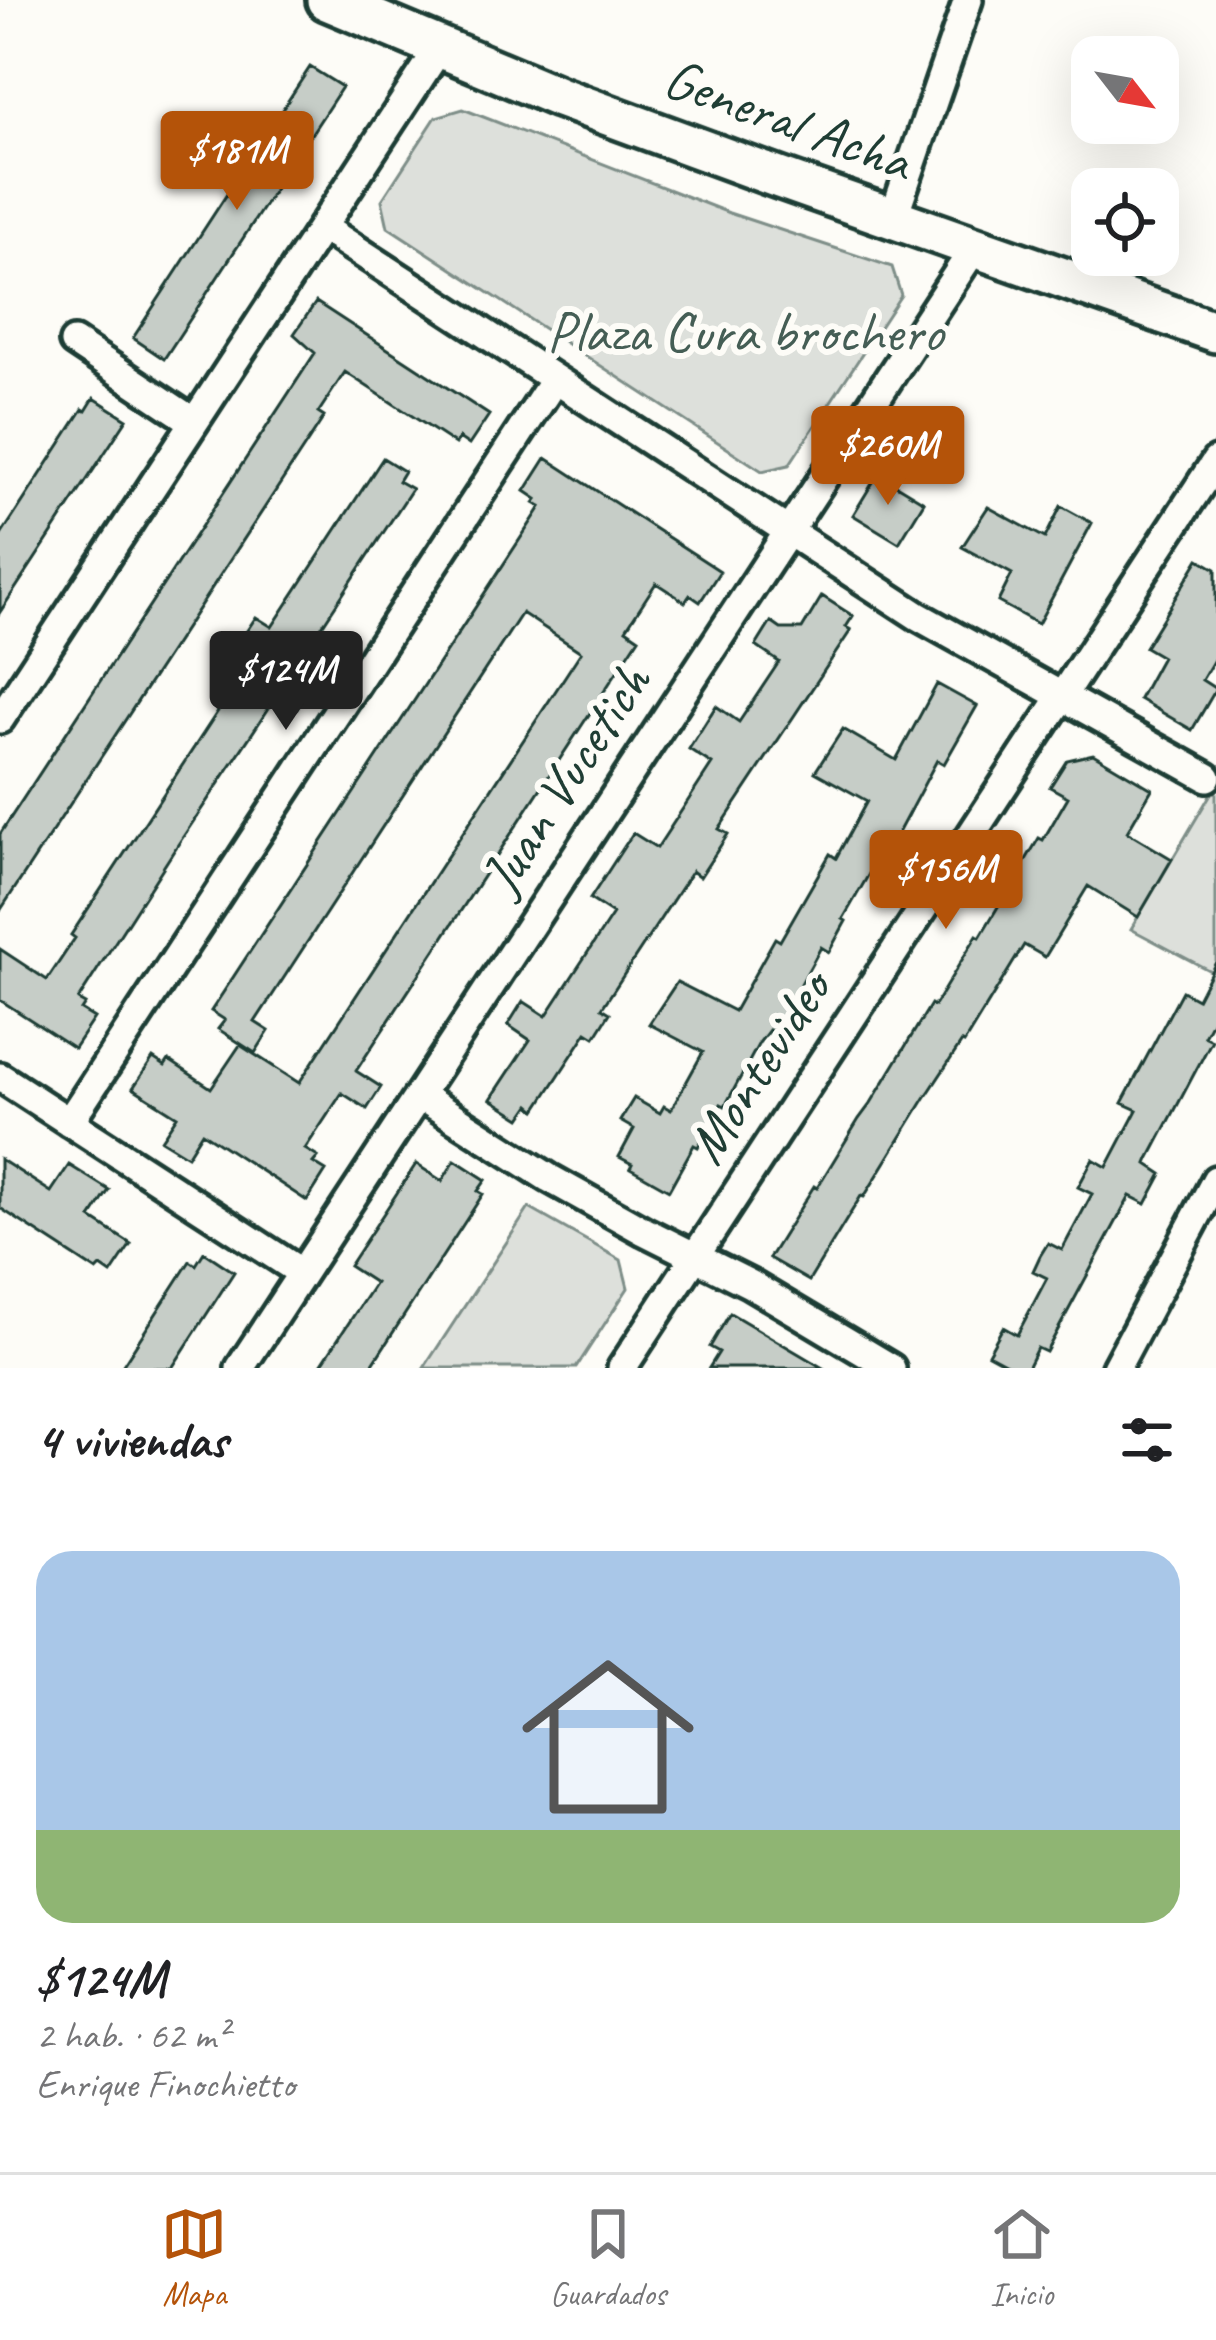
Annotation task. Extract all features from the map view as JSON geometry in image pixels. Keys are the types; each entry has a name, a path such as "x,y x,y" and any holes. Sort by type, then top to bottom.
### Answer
{"main road":[{"name":"General Acha","path":"327,0 559,98 1216,332"}],"street":[{"path":"893,218 968,0"},
{"path":"0,719 440,47"},
{"path":"322,227 918,616 1207,777"},
{"name":"Juan Vucetich","path":"240,1368 975,247"},
{"path":"74,342 194,422"},
{"path":"69,1122 555,379"},
{"name":"Montevideo","path":"622,1368 1216,461"},
{"path":"0,1077 302,1273"},
{"path":"419,1095 549,1178 750,1284 891,1368"},
{"path":"1116,1368 1216,1180"}],"green space":[{"name":"Plaza Cura brochero","path":"463,109 729,213 892,267 901,295 789,465 762,471 388,227 382,200 436,117"},
{"path":"1216,785 1216,974 1131,929"},
{"path":"529,1208 621,1260 628,1288 576,1368 424,1368"}],"building":[{"path":"310,67 342,87 164,359 133,338"},
{"path":"316,302 489,415 469,445 459,438 455,444 345,372 318,413 324,417 0,911 0,834 315,353 294,334"},
{"path":"94,398 127,419 0,612 0,537"},
{"path":"383,458 404,471 398,481 412,489 295,667 315,680 297,709 277,696 173,852 78,1000 85,1004 81,1010 94,1018 74,1048 0,1000 0,949 47,980 75,938 71,935 235,685 218,674 256,617 272,627"},
{"path":"546,458 720,571 700,602 690,595 685,602 656,583 626,629 639,638 356,1071 381,1087 367,1109 342,1093 305,1149 318,1157 313,1163 326,1171 307,1201 202,1132 187,1156 161,1140 177,1116 133,1088 153,1058 165,1066 169,1060 211,1088 240,1045 299,1083 581,652 522,613 255,1022 269,1031 255,1053 218,1029 225,1020 211,1011 541,507 525,491"},
{"path":"878,474 924,502 899,543 853,515"},
{"path":"1061,506 1092,523 1038,624 998,602 1012,574 962,547 988,507 1045,538"},
{"path":"1199,559 1216,569 1216,656 1202,680 1216,689 1192,730 1139,699 1162,657 1145,647"},
{"path":"822,596 853,616 846,627 851,630 719,829 728,834 700,877 692,871 602,1008 610,1013 595,1037 587,1032 536,1110 530,1105 521,1118 491,1099 530,1040 508,1025 523,1001 546,1016 613,914 590,899 633,833 657,848 712,764 689,749 716,706 739,722 779,662 756,646 771,622 781,629 802,629"},
{"path":"937,684 977,706 944,764 937,760 882,863 877,860 843,919 829,952 821,947 774,1033 769,1030 759,1043 725,1106 721,1104 669,1190 630,1168 632,1164 619,1157 634,1129 620,1121 634,1098 660,1113 664,1106 671,1110 703,1052 649,1024 677,982 734,1011 775,938 780,941 830,854 836,858 867,801 815,772 843,729 896,760"},
{"path":"1093,754 1152,789 1127,832 1172,859 1138,917 1088,886 1045,957 1024,945 809,1281 769,1258 931,1004 934,1006 977,935 980,937 1039,838 1043,840 1068,797 1050,787 1067,760"},
{"path":"1216,962 1216,1014 1204,1036 1212,1040 1149,1159 1147,1164 1162,1174 1146,1204 1130,1196 1046,1352 1037,1348 1027,1368 1014,1368 988,1354 1003,1327 1017,1335 1047,1278 1033,1271 1040,1256 1048,1243 1062,1250 1092,1194 1078,1187 1093,1159 1107,1167 1137,1110 1122,1103 1182,991 1197,999"},
{"path":"0,1159 51,1192 69,1165 109,1190 91,1218 131,1244 111,1274 101,1267 97,1271 0,1208"},
{"path":"455,1160 486,1180 478,1191 483,1194 370,1368 319,1368 375,1283 349,1266 416,1164 442,1181"},
{"path":"204,1252 234,1272 172,1368 121,1368 190,1261 196,1265"},
{"path":"730,1313 823,1368 709,1368 719,1352 710,1347"}]}
